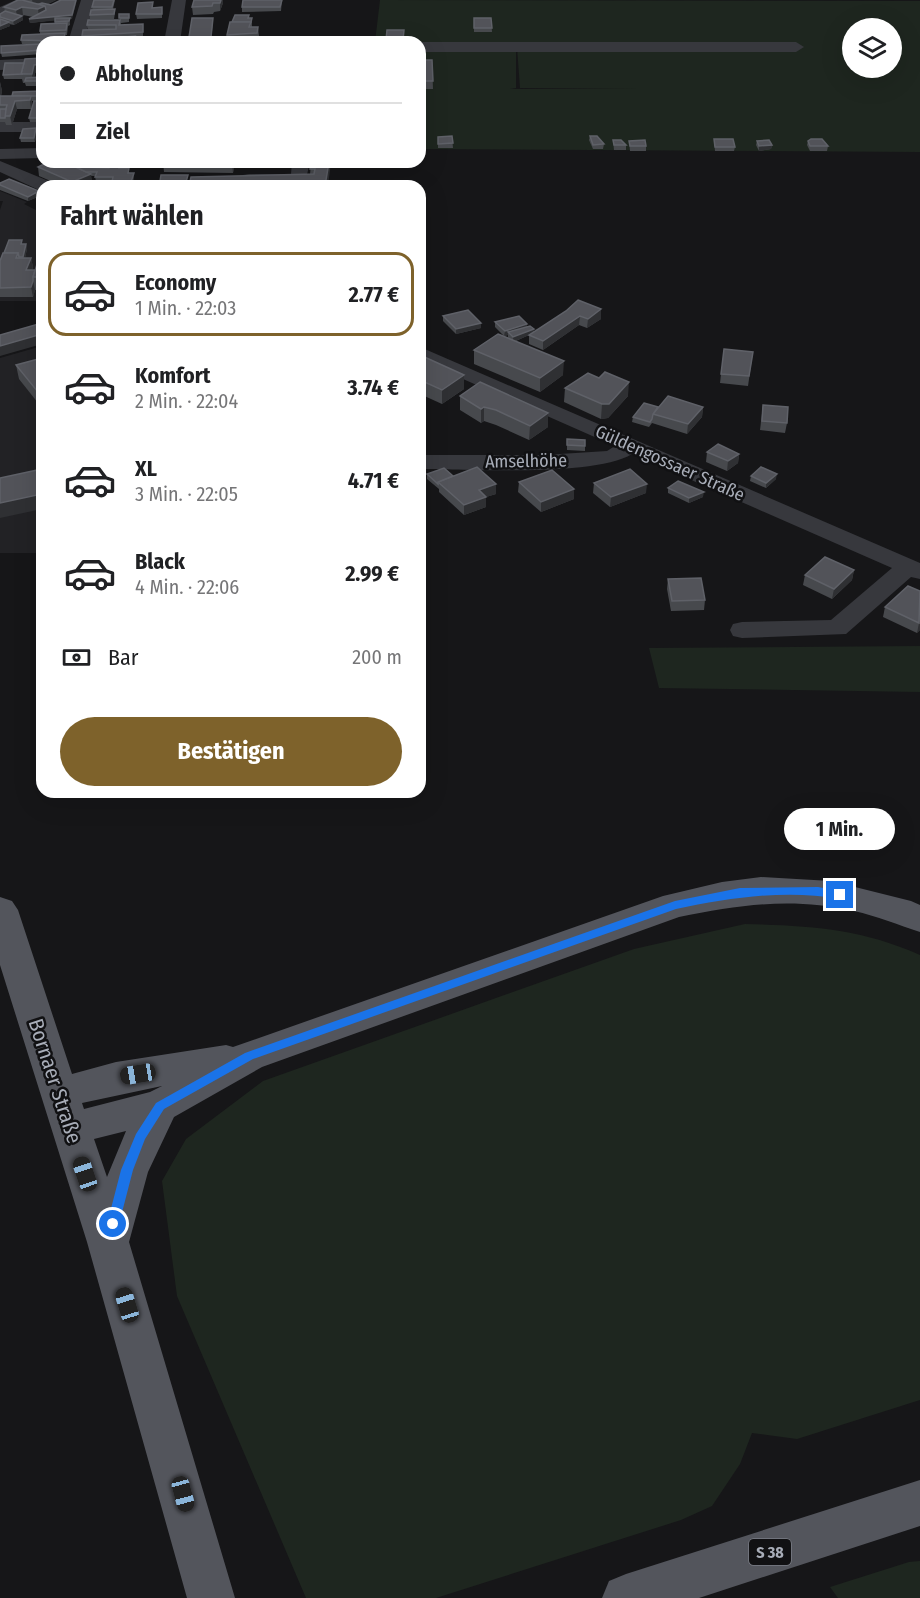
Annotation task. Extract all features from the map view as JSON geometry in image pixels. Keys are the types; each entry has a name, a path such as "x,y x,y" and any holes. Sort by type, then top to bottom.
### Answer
{"main road":[{"path":"64,1111 160,1106 249,1056 675,905 740,892 818,891 882,903 920,919"},
{"name":"Bornaer Straße","path":"0,910 108,1242 177,1473 211,1598"},
{"path":"64,1111 116,1078 249,1056"},
{"path":"108,1242 127,1170 141,1137 160,1106"},
{"name":"S 38","path":"626,1598 920,1503"}],"street":[{"path":"0,13 28,0"},
{"path":"78,36 88,0"},
{"path":"173,36 179,0"},
{"path":"426,47 796,47"},
{"path":"0,65 36,63"},
{"path":"0,127 36,127"},
{"path":"0,154 36,151"},
{"path":"0,166 36,182"},
{"path":"282,180 299,179 300,168"},
{"path":"230,179 236,180"},
{"name":"Güldengossaer Straße","path":"426,355 914,569"},
{"name":"Amselhöhe","path":"426,462 544,462 612,457 630,446"},
{"path":"742,630 837,628 914,569"}],"shaded area":[{"path":"380,0 920,1 920,152 426,149 426,48 516,49 516,88 510,89 636,89 520,88 517,47 426,44 426,36 376,36"},
{"path":"0,191 27,202 24,204 36,210 36,301 0,301 0,210 3,201 0,201"},
{"path":"36,348 36,553 0,553 0,358"},
{"path":"920,646 920,692 659,688 649,648"},
{"path":"745,924 834,930 876,939 920,955 920,1400 797,1439 752,1433 740,1464 712,1506 681,1520 436,1598 306,1598 177,1296 162,1181 186,1139 263,1081 634,949"},
{"path":"920,1561 920,1598 838,1598 830,1587 909,1562"}],"building":[{"path":"18,0 45,6 38,9 22,7 16,10 4,7"},
{"path":"61,0 76,0 72,15 29,19 46,10 45,6 39,4 51,5"},
{"path":"94,0 114,0 112,7 92,7"},
{"path":"194,0 221,0 220,3 213,3 212,6 192,7"},
{"path":"243,0 282,0 280,7 242,7"},
{"path":"153,2 152,8 162,7 162,14 136,14 138,3"},
{"path":"115,9 114,14 90,15 91,10"},
{"path":"5,11 22,16 13,21 0,17 0,14"},
{"path":"119,14 129,14 129,18 119,18"},
{"path":"235,15 249,15 248,18 252,18 251,22 232,22"},
{"path":"55,18 70,18 69,21 55,22"},
{"path":"192,18 213,18 211,36 189,36"},
{"path":"474,18 491,18 492,28 474,28"},
{"path":"0,19 9,22 0,26"},
{"path":"88,20 120,20 119,25 143,24 143,32 82,36 83,30 116,29 116,25 87,25"},
{"path":"230,22 251,22 249,27 258,27 257,33 227,35"},
{"path":"67,23 66,30 40,31 41,24"},
{"path":"387,30 404,30 403,36 386,36"},
{"path":"65,33 64,36 36,36 36,40 21,40 22,35"},
{"path":"36,44 36,50 1,53 1,46"},
{"path":"36,58 32,74 21,74 25,59"},
{"path":"426,60 432,60 433,81 426,81"},
{"path":"5,63 24,63 21,74 23,74 3,75"},
{"path":"36,77 36,81 25,81 26,78"},
{"path":"36,91 36,96 12,96 13,92"},
{"path":"0,96 31,96 30,100 15,101 10,116 4,116 7,105 0,105"},
{"path":"34,101 36,101 36,118 29,118"},
{"path":"0,109 6,109 5,118 0,118"},
{"path":"36,128 34,138 20,138 23,129"},
{"path":"452,136 453,143 438,144 438,137"},
{"path":"590,136 597,136 604,144 593,145"},
{"path":"714,139 733,139 735,147 715,147"},
{"path":"822,139 828,146 810,146 808,141"},
{"path":"613,140 621,140 626,145 614,145"},
{"path":"645,140 646,146 630,146 629,141"},
{"path":"769,140 772,145 759,146 757,141"},
{"path":"40,168 78,168 91,174 77,180 67,180"},
{"path":"78,168 129,168 128,173 134,173 132,180 112,180 113,177 95,177 97,172 86,172"},
{"path":"328,168 326,180 190,180 191,177 314,174 315,169 310,169"},
{"path":"161,175 188,175 187,180 160,180"},
{"path":"9,179 36,190 36,193 28,197 0,183"},
{"path":"9,240 22,240 21,244 26,244 23,257 19,257 18,253 4,253"},
{"path":"3,253 18,253 16,258 31,258 26,270 35,270 31,287 0,288 0,261"},
{"path":"578,300 601,309 588,319 580,316 543,341 529,335 566,311"},
{"path":"468,310 481,323 456,329 443,316"},
{"path":"519,316 527,324 505,331 495,322"},
{"path":"36,325 36,336 0,346 0,335"},
{"path":"530,326 534,329 513,337 508,332"},
{"path":"498,334 564,361 540,378 474,350"},
{"path":"724,349 753,352 749,376 721,374"},
{"path":"426,358 464,375 442,390 426,383"},
{"path":"36,360 36,390 16,365"},
{"path":"605,372 629,382 609,404 602,404 565,388 588,373 599,378"},
{"path":"480,382 548,413 530,426 496,410 484,407 481,409 460,396"},
{"path":"668,396 703,407 688,424 653,414"},
{"path":"644,403 658,407 650,422 633,417"},
{"path":"763,405 788,407 787,423 762,421"},
{"path":"567,439 585,440 585,446 567,445"},
{"path":"718,444 739,454 728,461 707,452"},
{"path":"477,467 496,484 479,490 486,497 464,505 438,482"},
{"path":"761,467 777,474 766,483 751,476"},
{"path":"444,468 453,476 438,484 427,474"},
{"path":"630,469 647,484 611,497 594,483"},
{"path":"36,470 36,495 0,503 0,478"},
{"path":"552,470 574,489 541,502 519,482"},
{"path":"678,481 704,492 689,498 668,488"},
{"path":"825,557 854,570 834,589 805,575"},
{"path":"701,578 705,600 672,601 668,579"},
{"path":"908,586 920,591 919,623 885,607"}],"route":[{"path":"113,1224 127,1170 141,1137 160,1106 249,1056 675,905 740,892 818,891 840,895"}]}
